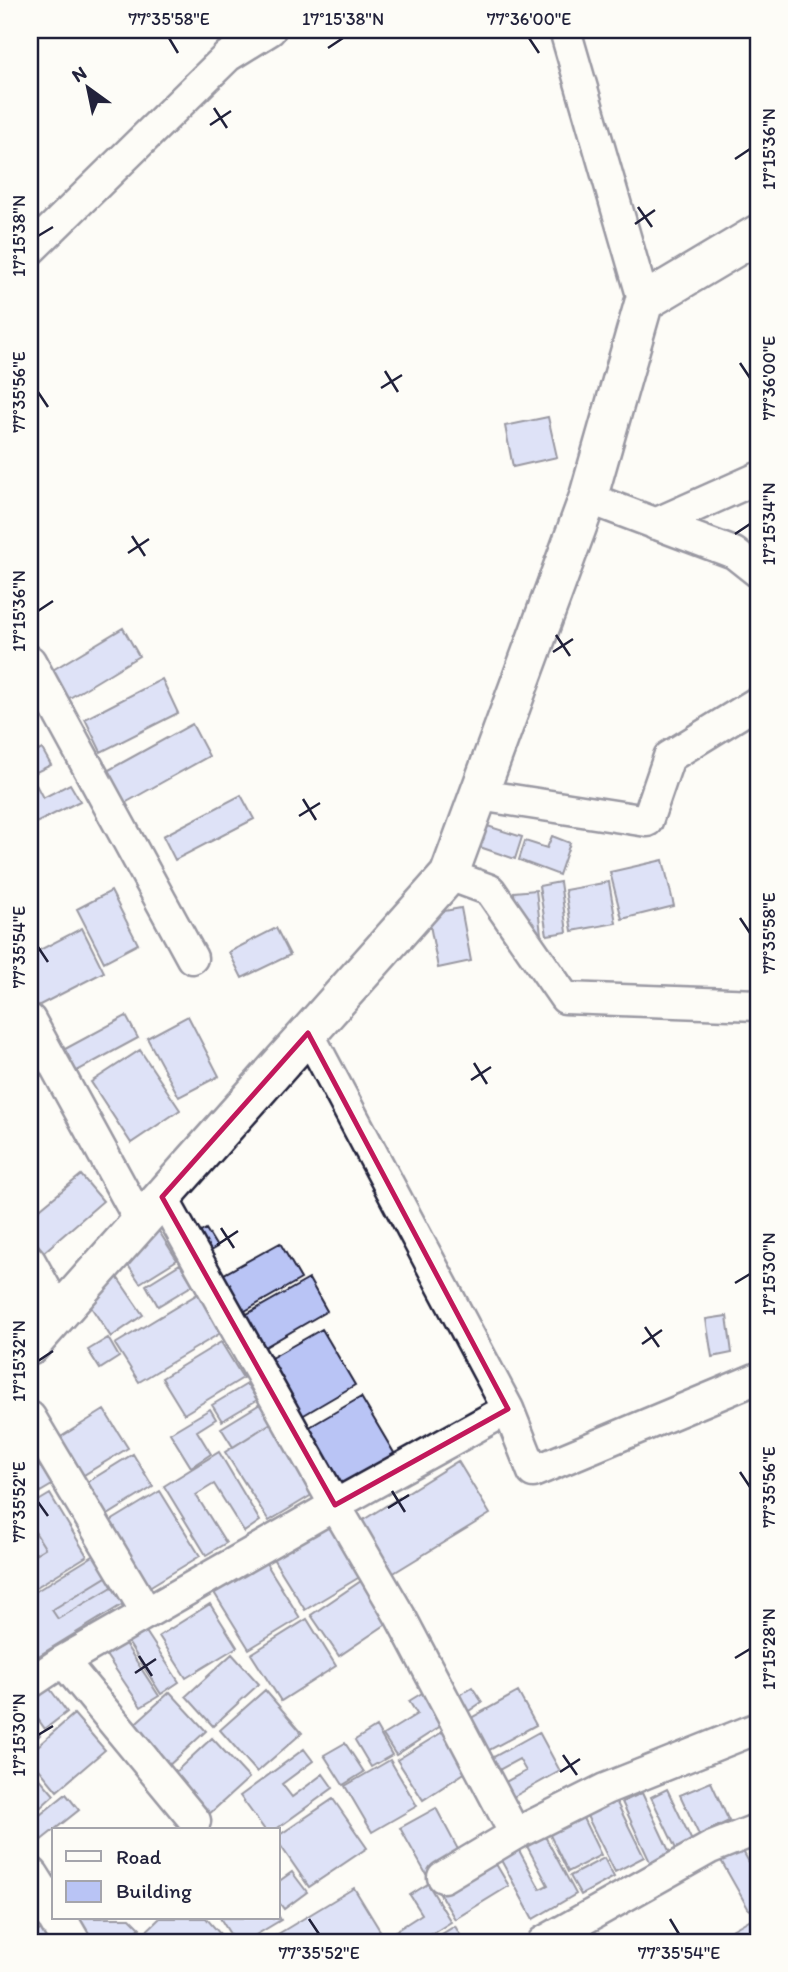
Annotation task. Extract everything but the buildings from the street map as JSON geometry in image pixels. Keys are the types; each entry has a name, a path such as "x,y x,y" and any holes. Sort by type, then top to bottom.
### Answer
{"street":[{"path":"30,250 228,56 270,30"},
{"path":"30,1346 449,875 588,498 644,302 565,30"},
{"path":"644,302 758,234"},
{"path":"655,524 758,478"},
{"path":"588,498 734,553 758,572"},
{"path":"30,661 191,958"},
{"path":"479,795 647,821 669,757 758,702"},
{"path":"449,875 490,890 565,998 758,1005"},
{"path":"30,1020 335,1505 401,1618 515,1834"},
{"path":"308,1033 508,1409 533,1472 758,1378"},
{"path":"30,1261 59,1313"},
{"path":"30,1683 63,1661 335,1505 508,1409"},
{"path":"30,1417 147,1613"},
{"path":"63,1661 195,1821"},
{"path":"443,1877 515,1834 605,1789 758,1728"},
{"path":"542,1942 710,1847 758,1829"},
{"path":"30,1876 52,1911"},
{"path":"57,1920 71,1942"}],"highlighted area":[{"path":"308,1033 508,1409 335,1505 162,1197"}]}
